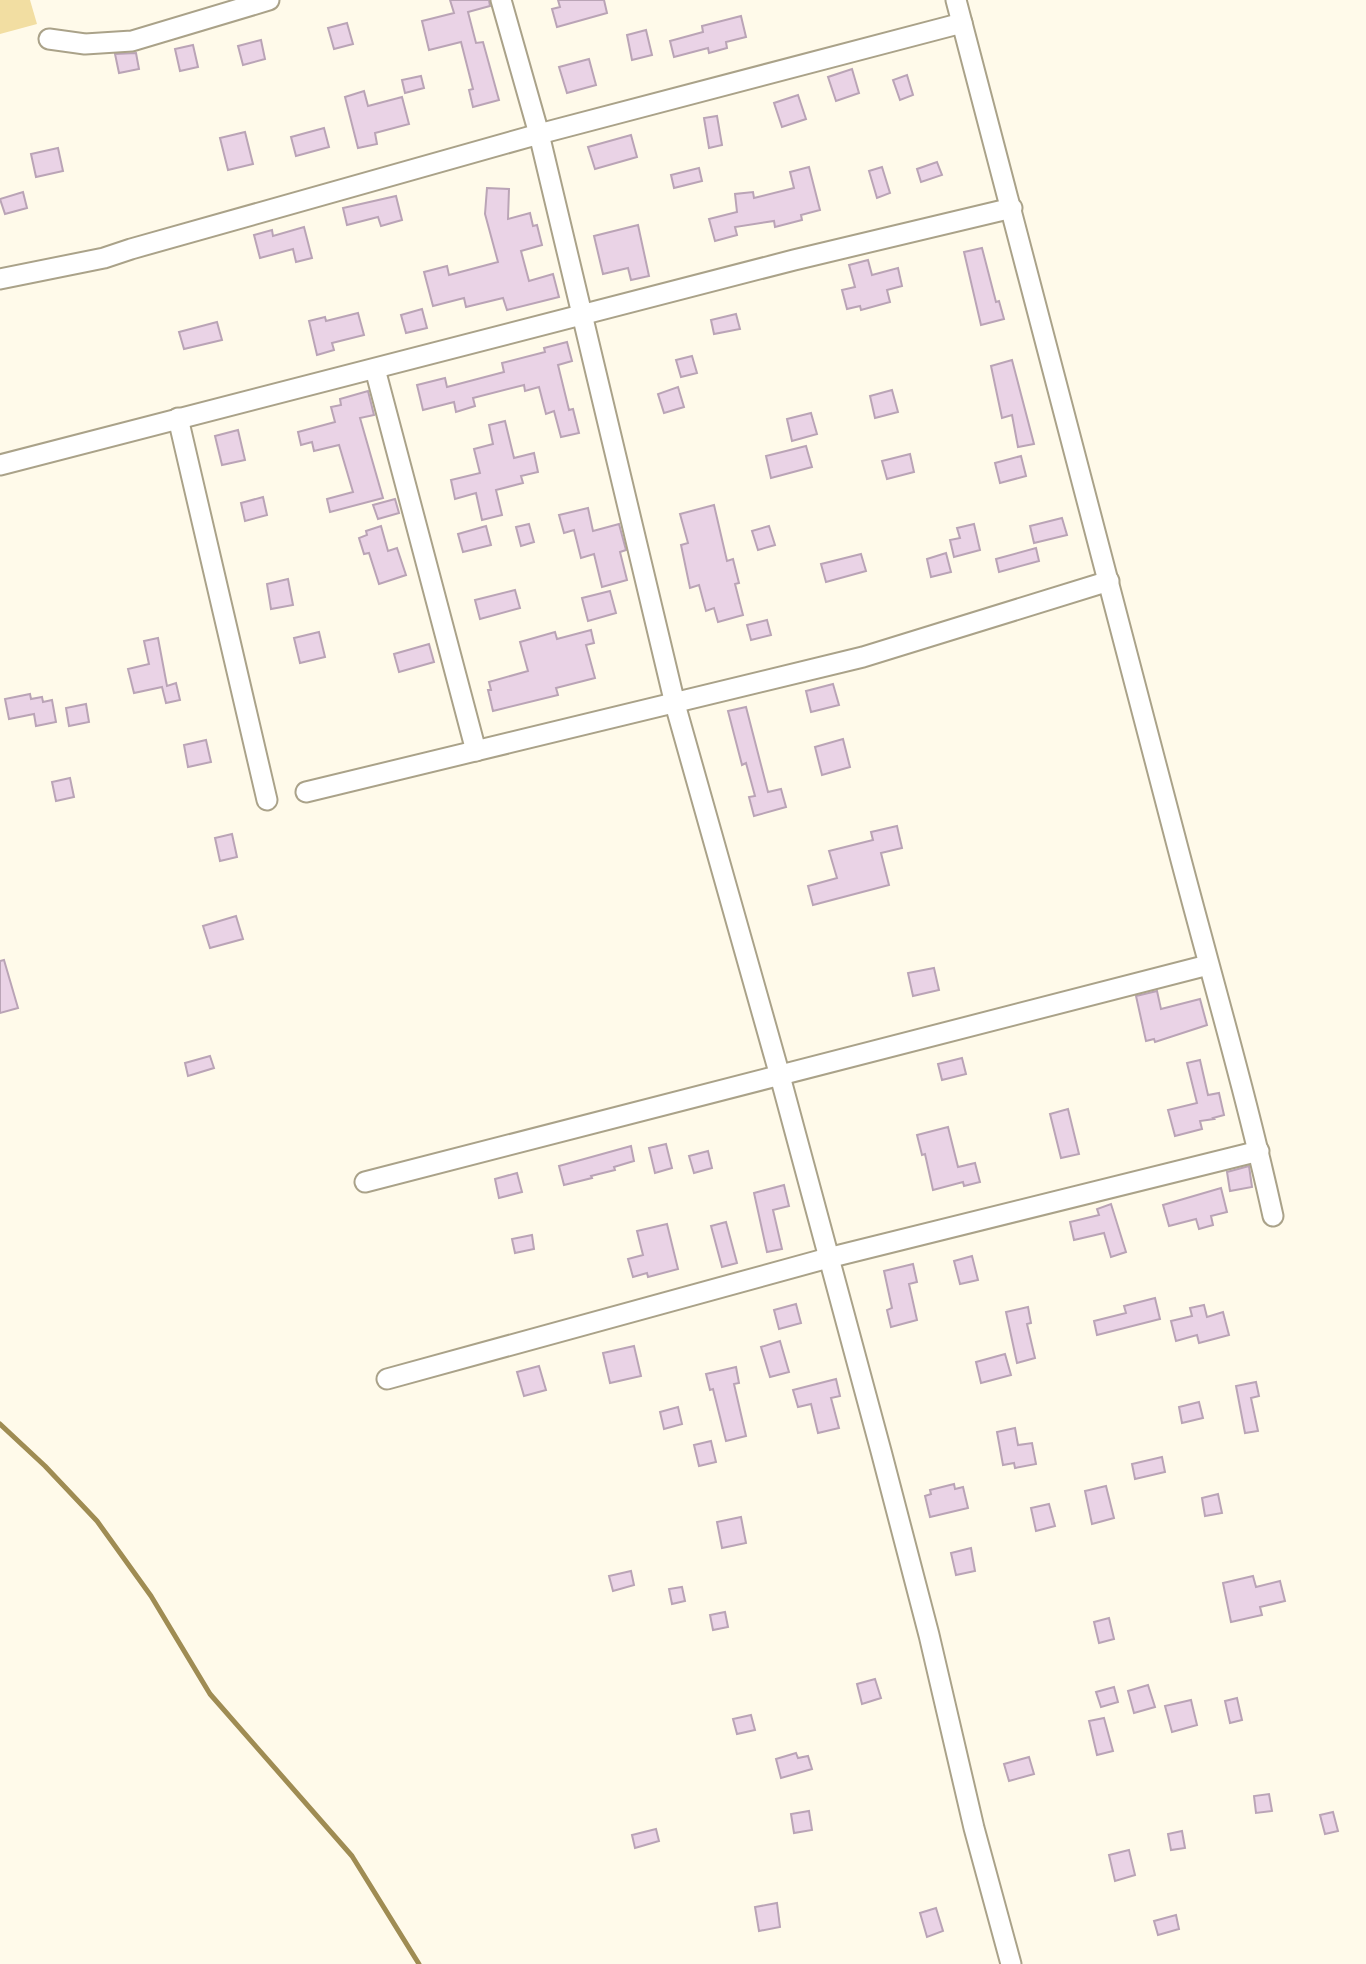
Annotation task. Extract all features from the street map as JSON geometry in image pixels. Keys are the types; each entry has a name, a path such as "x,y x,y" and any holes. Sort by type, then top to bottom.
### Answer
{"street":[{"path":"49,39 85,44 132,41 269,0"},
{"path":"501,0 539,134 676,704 780,1076 929,1635 974,1828 1011,1964"},
{"path":"956,0 1259,1151 1273,1216"},
{"path":"0,279 104,258 131,248 539,134 962,23"},
{"path":"0,465 794,260 1012,208"},
{"path":"375,369 477,751"},
{"path":"178,418 268,800"},
{"path":"306,792 863,657 1109,581"},
{"path":"365,1182 1208,965"},
{"path":"387,1379 828,1258 1259,1151"}],"shaded area":[{"path":"0,0 30,0 37,24 0,34"}],"building":[{"path":"450,0 489,0 490,6 468,12 476,43 483,42 499,100 473,107 469,90 473,89 461,42 429,50 422,21 454,13"},
{"path":"558,0 604,0 607,13 557,27 552,9 560,7"},
{"path":"741,16 746,37 726,42 727,48 709,53 708,48 674,57 670,41 703,32 702,26"},
{"path":"347,23 353,44 334,49 328,28"},
{"path":"646,30 652,55 632,60 627,35"},
{"path":"261,40 265,59 243,65 238,46"},
{"path":"193,45 198,67 180,71 175,49"},
{"path":"136,53 139,69 119,73 115,54"},
{"path":"589,59 596,85 567,93 559,67"},
{"path":"852,69 859,93 836,101 828,77"},
{"path":"907,75 913,95 900,100 893,80"},
{"path":"421,76 424,88 405,93 402,80"},
{"path":"364,91 368,106 402,97 409,124 375,133 377,144 358,148 345,97"},
{"path":"798,95 806,119 782,127 774,103"},
{"path":"717,116 722,145 709,148 704,118"},
{"path":"324,128 329,147 296,156 291,137"},
{"path":"245,132 253,164 228,170 220,138"},
{"path":"631,135 637,157 595,169 588,147"},
{"path":"58,148 63,171 36,177 31,154"},
{"path":"937,162 942,175 921,182 917,169"},
{"path":"809,167 820,210 801,215 802,220 775,227 774,221 735,227 737,235 715,241 709,219 737,212 735,194 753,192 754,198 794,188 790,172"},
{"path":"882,167 890,193 877,198 869,171"},
{"path":"699,168 702,181 674,188 671,175"},
{"path":"487,188 509,189 508,219 530,213 533,226 537,225 542,245 521,251 529,281 553,274 559,297 507,310 503,298 466,307 464,298 433,306 424,272 447,266 449,275 498,262 485,214"},
{"path":"23,192 27,208 5,214 0,199"},
{"path":"396,196 402,220 381,226 378,217 347,225 343,208"},
{"path":"638,225 649,276 631,280 628,268 603,274 594,236"},
{"path":"304,227 312,258 296,262 293,249 260,258 254,235 272,230 273,236"},
{"path":"982,248 996,302 999,301 1004,319 981,325 964,252"},
{"path":"868,260 872,275 898,268 902,286 887,290 890,302 861,310 860,306 847,309 842,290 855,287 849,265"},
{"path":"422,309 427,328 406,333 401,315"},
{"path":"358,313 364,335 332,343 334,350 317,355 309,321 325,317 326,321"},
{"path":"736,314 740,329 714,334 711,320"},
{"path":"217,322 222,340 184,349 179,332"},
{"path":"567,342 572,361 558,365 569,410 573,409 579,433 561,437 554,411 546,414 539,387 525,391 524,385 473,398 475,406 456,412 454,402 423,410 417,385 445,378 447,387 504,372 502,363 545,352 544,348"},
{"path":"692,356 697,373 681,377 676,360"},
{"path":"1012,360 1034,444 1018,447 1012,415 1002,418 991,366"},
{"path":"678,387 684,407 664,413 658,394"},
{"path":"892,390 898,412 875,418 870,396"},
{"path":"368,391 374,415 360,418 383,498 330,512 327,499 353,492 339,445 314,451 312,442 301,445 298,432 335,422 331,407 341,405 340,399"},
{"path":"811,413 817,434 792,441 787,419"},
{"path":"505,421 514,458 534,453 538,472 521,476 523,483 496,490 502,515 482,520 476,493 455,499 451,480 480,473 474,449 493,444 489,425"},
{"path":"238,430 245,460 222,465 215,436"},
{"path":"806,446 812,467 771,478 766,456"},
{"path":"910,454 914,472 887,479 882,461"},
{"path":"1021,456 1026,476 1000,483 995,463"},
{"path":"263,497 267,515 245,521 241,503"},
{"path":"395,499 399,513 378,519 373,505"},
{"path":"714,505 727,561 733,559 739,583 735,584 743,615 718,622 714,608 706,611 699,585 690,588 681,545 688,543 680,514"},
{"path":"588,508 593,531 619,524 626,550 620,552 627,580 602,587 594,554 581,558 574,530 564,533 559,515"},
{"path":"1062,518 1067,535 1034,543 1030,526"},
{"path":"529,524 534,542 521,546 516,527"},
{"path":"974,524 980,550 954,557 950,540 960,538 957,528"},
{"path":"381,526 388,551 397,548 406,575 379,584 369,553 364,554 359,538 367,535 366,531"},
{"path":"486,526 491,545 463,552 458,534"},
{"path":"769,526 775,545 758,550 752,531"},
{"path":"1036,548 1039,561 999,572 996,559"},
{"path":"946,553 951,572 931,577 927,559"},
{"path":"861,554 866,571 826,582 821,564"},
{"path":"288,579 293,605 271,609 267,584"},
{"path":"515,590 520,608 480,619 475,600"},
{"path":"610,591 616,613 588,621 582,598"},
{"path":"767,620 771,635 751,640 747,625"},
{"path":"591,630 594,643 586,645 595,678 556,688 558,695 493,711 489,682 528,671 520,642 555,632 557,639"},
{"path":"319,632 325,657 300,663 294,638"},
{"path":"158,638 167,686 176,683 180,700 166,703 162,687 134,693 128,669 149,664 144,641"},
{"path":"429,644 434,662 399,672 394,654"},
{"path":"833,684 839,705 811,712 806,691"},
{"path":"30,694 31,699 42,697 43,702 52,700 56,722 36,726 34,714 9,719 5,699"},
{"path":"86,704 89,722 69,726 66,708"},
{"path":"746,707 768,792 781,789 786,807 754,816 749,797 755,796 746,763 742,765 728,711"},
{"path":"843,739 850,767 822,775 815,747"},
{"path":"206,740 211,762 188,767 184,745"},
{"path":"70,778 74,797 56,801 52,782"},
{"path":"897,826 902,848 881,853 889,885 813,905 808,886 837,878 829,851 873,840 871,832"},
{"path":"232,834 237,857 220,861 215,838"},
{"path":"236,916 243,939 210,948 203,926"},
{"path":"4,960 18,1008 0,1013 0,961"},
{"path":"934,968 939,990 913,996 908,973"},
{"path":"1157,991 1161,1009 1200,999 1207,1025 1155,1042 1154,1039 1146,1041 1136,996"},
{"path":"210,1056 214,1068 188,1076 185,1063"},
{"path":"962,1058 966,1074 942,1080 938,1064"},
{"path":"1200,1060 1208,1095 1219,1093 1224,1115 1200,1121 1202,1129 1175,1136 1168,1110 1197,1103 1187,1063"},
{"path":"1068,1109 1079,1154 1061,1158 1050,1114"},
{"path":"948,1127 958,1167 975,1163 980,1182 964,1186 963,1182 933,1190 925,1154 922,1155 917,1135"},
{"path":"666,1144 672,1168 655,1173 649,1148"},
{"path":"631,1146 634,1161 614,1167 615,1170 591,1176 592,1178 564,1185 559,1166"},
{"path":"708,1151 712,1168 694,1173 689,1156"},
{"path":"1249,1166 1252,1187 1230,1191 1227,1172"},
{"path":"517,1173 522,1192 499,1198 495,1179"},
{"path":"784,1185 789,1206 773,1210 782,1249 767,1252 754,1193"},
{"path":"1221,1188 1227,1212 1211,1216 1213,1225 1199,1229 1196,1219 1169,1226 1163,1205"},
{"path":"1111,1204 1126,1252 1111,1257 1104,1233 1074,1240 1070,1222 1099,1215 1097,1209"},
{"path":"726,1222 737,1263 722,1267 711,1226"},
{"path":"667,1224 678,1269 648,1277 647,1273 633,1277 628,1259 643,1255 637,1231"},
{"path":"532,1235 534,1249 515,1253 512,1239"},
{"path":"972,1256 978,1280 960,1284 954,1261"},
{"path":"913,1264 917,1282 909,1284 917,1320 891,1327 887,1310 892,1308 884,1271"},
{"path":"1155,1298 1160,1319 1097,1335 1094,1321 1126,1313 1124,1306"},
{"path":"796,1304 801,1323 779,1329 774,1310"},
{"path":"1204,1305 1207,1317 1223,1312 1229,1335 1199,1343 1197,1335 1176,1341 1171,1321 1192,1316 1190,1308"},
{"path":"1028,1307 1031,1323 1027,1324 1035,1358 1017,1363 1006,1312"},
{"path":"780,1341 789,1372 770,1377 761,1347"},
{"path":"634,1346 641,1376 610,1383 603,1353"},
{"path":"1005,1354 1011,1375 981,1383 976,1362"},
{"path":"539,1366 546,1390 524,1396 517,1372"},
{"path":"736,1367 739,1383 734,1384 746,1436 726,1441 713,1389 710,1390 706,1374"},
{"path":"836,1379 840,1396 831,1398 839,1428 818,1433 811,1404 798,1407 793,1390"},
{"path":"1256,1382 1259,1396 1251,1398 1258,1431 1245,1433 1236,1386"},
{"path":"1199,1402 1203,1418 1182,1423 1179,1407"},
{"path":"678,1407 682,1424 664,1429 660,1412"},
{"path":"1015,1428 1018,1445 1032,1443 1036,1464 1015,1468 1014,1463 1003,1465 997,1432"},
{"path":"711,1441 716,1462 699,1466 694,1445"},
{"path":"1162,1457 1165,1472 1135,1479 1132,1464"},
{"path":"954,1484 955,1489 963,1487 968,1508 930,1517 925,1496 931,1494 930,1490"},
{"path":"1106,1486 1114,1518 1092,1524 1085,1491"},
{"path":"1218,1494 1222,1513 1205,1516 1202,1498"},
{"path":"1049,1504 1055,1526 1036,1531 1031,1508"},
{"path":"741,1517 746,1543 722,1548 717,1522"},
{"path":"971,1548 975,1571 956,1575 951,1553"},
{"path":"631,1571 634,1585 613,1591 609,1576"},
{"path":"1253,1576 1256,1587 1280,1581 1285,1601 1260,1607 1262,1615 1231,1622 1223,1583"},
{"path":"682,1587 685,1601 672,1604 669,1589"},
{"path":"725,1612 728,1627 713,1630 710,1615"},
{"path":"1109,1618 1114,1639 1099,1643 1094,1622"},
{"path":"875,1679 881,1698 862,1704 857,1684"},
{"path":"1148,1685 1155,1707 1134,1713 1128,1691"},
{"path":"1114,1687 1118,1702 1101,1707 1096,1692"},
{"path":"1237,1698 1242,1720 1230,1723 1225,1701"},
{"path":"1191,1700 1197,1725 1172,1732 1165,1706"},
{"path":"751,1715 755,1730 737,1734 733,1719"},
{"path":"1104,1718 1113,1751 1097,1755 1089,1721"},
{"path":"796,1753 798,1758 808,1756 812,1769 781,1778 776,1759"},
{"path":"1029,1757 1034,1774 1009,1781 1004,1764"},
{"path":"1269,1794 1272,1811 1256,1813 1254,1796"},
{"path":"809,1811 812,1830 794,1833 791,1814"},
{"path":"1333,1812 1338,1831 1325,1834 1320,1815"},
{"path":"656,1829 659,1841 635,1848 632,1835"},
{"path":"1182,1831 1185,1848 1171,1850 1168,1834"},
{"path":"1129,1850 1135,1875 1115,1881 1109,1855"},
{"path":"777,1903 780,1927 759,1931 755,1907"},
{"path":"936,1908 943,1931 927,1937 920,1913"},
{"path":"1176,1915 1179,1929 1158,1935 1154,1921"}],"waterway":[{"path":"0,1424 45,1466 97,1521 151,1596 210,1694 352,1856 419,1964"}]}
